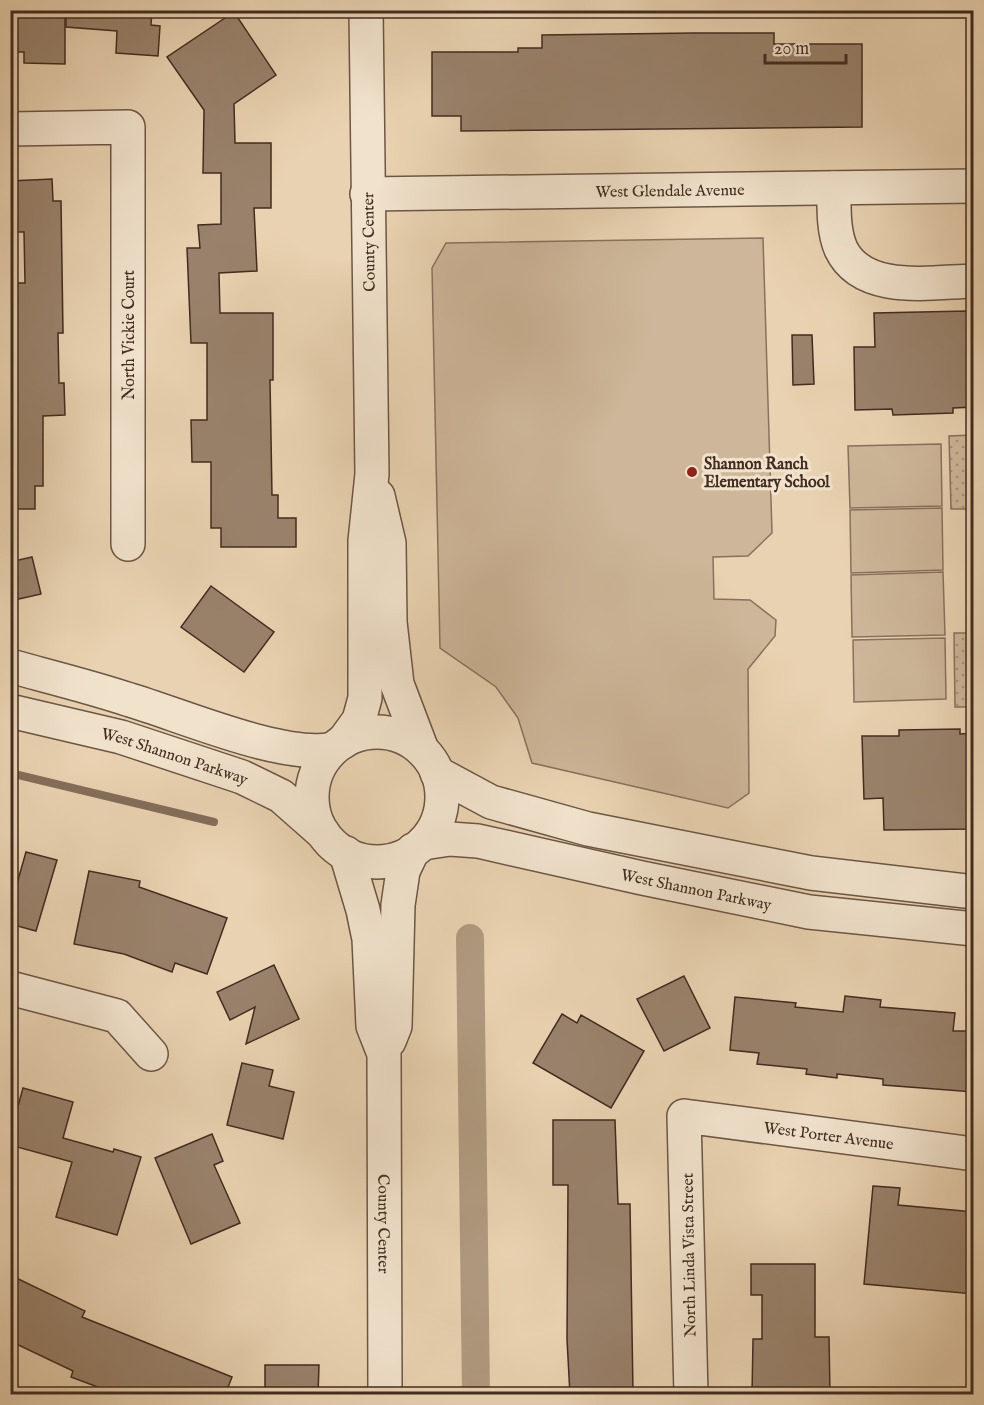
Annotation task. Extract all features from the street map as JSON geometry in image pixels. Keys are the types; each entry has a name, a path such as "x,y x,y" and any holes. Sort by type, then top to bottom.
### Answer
{"street":[{"name":"County Center","path":"338,745 358,720 365,698 364,541 372,474 366,10"},
{"name":"North Vickie Court","path":"10,129 128,127 128,544"},
{"name":"West Glendale Avenue","path":"367,194 974,186"},
{"path":"834,189 834,217 841,249 864,275 895,282 974,281"},
{"name":"County Center","path":"372,474 389,543 390,622 397,684 405,711 429,762"},
{"path":"10,666 127,699 275,746 312,752 338,745 360,734 378,732 402,737 429,762 491,802 588,829 811,873 974,892"},
{"name":"West Shannon Parkway","path":"10,711 121,737 242,777 281,796 334,843"},
{"path":"338,745 321,763 313,787 314,811 334,843 377,861 393,859 418,846 434,826 441,807 441,787 429,762"},
{"name":"West Shannon Parkway","path":"418,846 450,839 478,841 642,879 809,912 974,929"},
{"name":"County Center","path":"334,843 365,920 369,939 373,1026 384,1054 385,1395"},
{"name":"County Center","path":"384,1054 395,1026 400,883 418,846"},
{"path":"10,988 117,1016 151,1054"},
{"name":"West Porter Avenue","path":"684,1116 974,1154"},
{"name":"North Linda Vista Street","path":"684,1116 691,1395"}],"shaded area":[{"path":"763,238 772,533 748,556 713,557 714,599 750,600 776,620 775,636 748,669 749,793 728,808 532,763 518,718 496,687 440,648 432,268 446,243"},
{"path":"973,435 973,509 951,509 949,436"},
{"path":"941,444 942,506 850,508 848,446"},
{"path":"942,508 943,570 851,573 850,510"},
{"path":"943,572 945,635 852,637 851,575"},
{"path":"954,633 973,633 973,707 955,707"},
{"path":"945,638 946,699 854,702 853,640"}],"building":[{"path":"10,10 65,10 65,64 24,63 24,52 10,52"},
{"path":"66,10 152,10 151,25 160,26 158,56 116,53 117,31 66,27"},
{"path":"234,12 276,75 234,104 235,143 271,143 271,208 254,208 257,271 219,273 220,313 273,313 273,380 270,380 272,495 278,495 278,518 296,518 296,547 221,547 221,528 211,528 211,462 192,462 191,420 207,420 207,343 191,343 187,248 200,248 198,225 221,224 221,173 203,173 204,110 167,57"},
{"path":"774,33 774,44 862,44 862,127 461,131 461,116 432,116 432,52 518,52 518,48 542,48 542,35"},
{"path":"52,179 53,201 61,201 63,333 58,333 59,383 64,383 65,415 43,416 43,486 35,486 35,509 10,509 10,283 25,283 24,232 10,232 10,181"},
{"path":"967,311 969,344 974,344 974,407 953,408 953,413 893,415 892,409 855,410 854,347 875,347 874,313"},
{"path":"792,335 812,335 814,384 793,385"},
{"path":"32,557 41,594 10,601 10,562"},
{"path":"211,586 274,632 244,672 181,627"},
{"path":"960,729 960,734 974,733 974,829 884,830 883,798 864,799 862,736 899,736 899,730"},
{"path":"26,852 57,860 36,931 10,924 10,908"},
{"path":"89,871 140,881 139,887 227,918 207,974 175,963 172,972 124,954 74,944"},
{"path":"274,965 299,1019 246,1044 255,1007 230,1020 217,992"},
{"path":"684,976 710,1028 664,1051 637,999"},
{"path":"845,996 881,1000 880,1007 955,1013 953,1031 974,1031 974,1092 883,1085 883,1079 837,1074 837,1078 806,1074 807,1069 757,1064 759,1053 730,1050 735,997 796,1003 795,1007 843,1012"},
{"path":"562,1014 577,1023 581,1015 644,1051 611,1108 533,1063"},
{"path":"242,1063 273,1070 269,1086 294,1092 283,1139 227,1125"},
{"path":"23,1088 73,1102 63,1138 141,1157 117,1235 56,1217 72,1162 10,1145 10,1135"},
{"path":"553,1120 615,1120 618,1204 630,1204 633,1392 570,1395 567,1339 568,1185 553,1185"},
{"path":"212,1134 223,1161 214,1165 240,1223 191,1244 155,1158"},
{"path":"873,1186 900,1188 898,1205 974,1212 974,1294 864,1284"},
{"path":"751,1264 815,1264 815,1337 829,1337 830,1395 752,1395 753,1339 762,1339 762,1295 751,1295"},
{"path":"10,1275 85,1311 82,1317 232,1377 225,1395 101,1395 103,1389 71,1377 73,1371 10,1341"},
{"path":"265,1365 319,1365 318,1395 265,1395"}],"waterway":[{"path":"10,773 214,822"},
{"path":"470,938 476,1394"}],"place":[{"name":"Shannon Ranch Elementary School","path":"692,472"}]}
